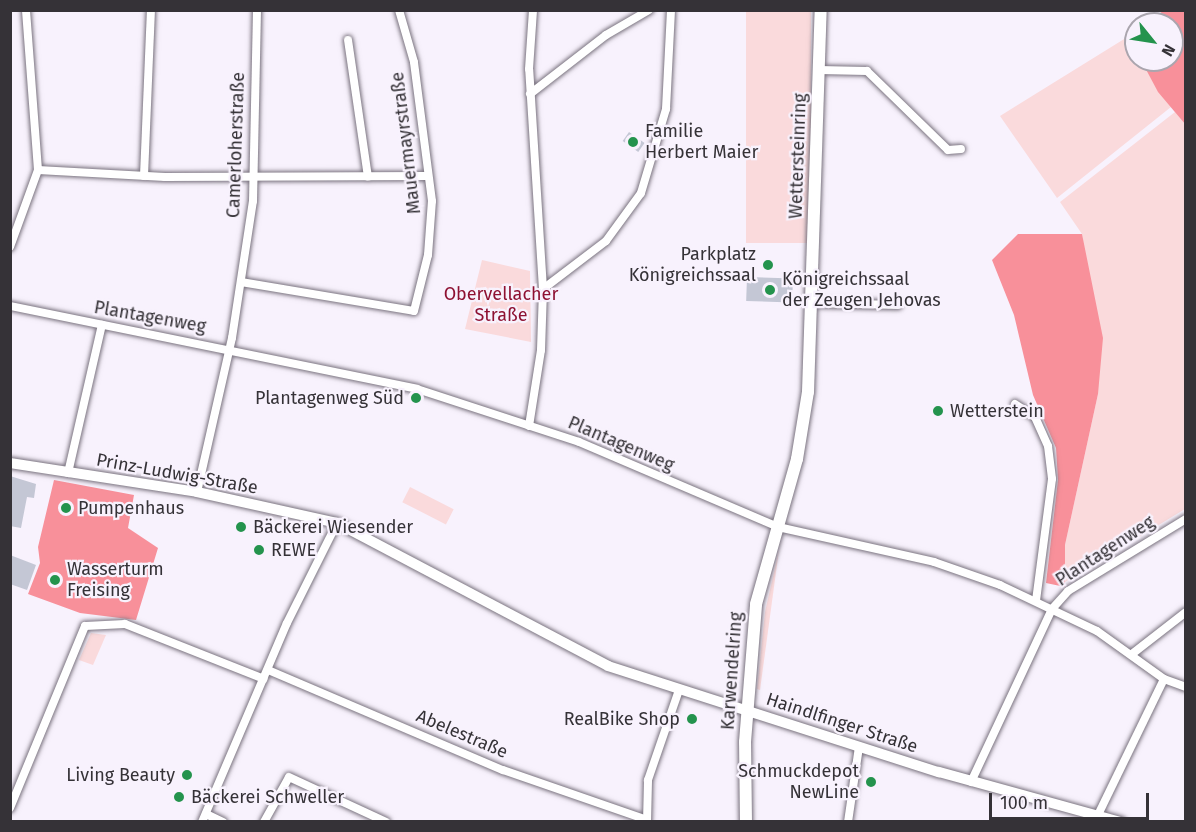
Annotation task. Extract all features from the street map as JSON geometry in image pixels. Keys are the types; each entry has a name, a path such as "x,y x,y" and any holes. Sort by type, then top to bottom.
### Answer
{"main road":[{"name":"Wettersteinring","path":"778,527 804,421 812,303 821,10"},
{"name":"Karwendelring","path":"746,822 747,708 756,603 778,527"}],"street":[{"path":"10,247 38,170 26,10"},
{"path":"144,176 151,10"},
{"name":"Camerloherstraße","path":"197,492 241,282 254,178 257,10"},
{"name":"Mauermayrstraße","path":"241,282 411,313 429,248 428,176 414,62 399,10"},
{"path":"529,426 543,289 530,94 533,10"},
{"path":"530,94 606,35 649,10"},
{"path":"543,289 594,252 641,194 666,109 671,10"},
{"path":"348,40 368,177"},
{"path":"819,70 867,71 948,150 961,149"},
{"path":"38,170 144,176 254,178 428,176"},
{"path":"812,303 898,305"},
{"name":"Plantagenweg","path":"10,306 229,348 417,389 529,426 778,527 933,562 1036,600 1052,609 1068,591 1185,519"},
{"path":"68,473 102,325"},
{"path":"1015,405 1035,417 1048,446 1052,479 1036,600"},
{"name":"Prinz-Ludwig-Straße","path":"10,463 197,492 337,523"},
{"path":"224,822 204,818 266,674 337,523"},
{"name":"Haindlfinger Straße","path":"337,523 593,661 679,690 747,708 859,747 971,782 1120,822"},
{"path":"971,782 1052,609 1132,654 1164,679 1185,687"},
{"path":"1132,654 1185,612"},
{"name":"Abelestraße","path":"10,808 85,626 125,624 266,674 503,770 647,821"},
{"path":"1098,815 1164,679"},
{"path":"647,821 648,780 679,690"},
{"path":"848,822 859,747"},
{"path":"264,822 289,777 387,822"}],"green space":[{"path":"746,11 811,11 811,243 746,243"},
{"path":"1124,39 1124,72 1149,72 1171,107 1057,198 1000,116"},
{"path":"1175,112 1185,124 1185,509 1065,582 1065,545 1098,394 1082,234 1060,202"},
{"name":"Obervellacher Straße","path":"482,260 530,271 531,342 465,329"},
{"path":"410,487 454,509 446,524 402,502"},
{"path":"779,550 760,690 757,689 765,612"},
{"path":"91,633 106,635 93,665 79,660"}],"shaded area":[{"path":"1185,11 1185,124 1158,92 1147,72 1184,72 1184,12 1162,12"},
{"path":"1018,234 1082,234 1103,338 1098,394 1065,545 1065,587 1046,583 1058,480 1056,448 1033,395 1014,315 992,260"},
{"path":"54,480 134,495 128,528 158,548 136,620 80,613 28,594 40,563 38,547"}],"building":[{"name":"Familie Herbert Maier","path":"629,132 645,143 638,152 623,141"},
{"name":"Königreichssaal der Zeugen Jehovas","path":"747,277 793,279 792,303 746,301"},
{"path":"10,476 36,484 34,498 27,497 21,528 10,526"},
{"path":"10,555 36,565 27,590 10,584"}],"place":[{"name":"Familie Herbert Maier","path":"633,142"},
{"name":"Parkplatz Königreichssaal","path":"768,265"},
{"name":"Königreichssaal der Zeugen Jehovas","path":"770,290"},
{"name":"Plantagenweg Süd","path":"416,398"},
{"name":"Wetterstein","path":"938,411"},
{"name":"Pumpenhaus","path":"66,508"},
{"name":"Bäckerei Wiesender","path":"241,527"},
{"name":"REWE","path":"259,550"},
{"name":"Wasserturm Freising","path":"55,580"},
{"name":"RealBike Shop","path":"692,719"},
{"name":"Living Beauty","path":"187,775"},
{"name":"Schmuckdepot NewLine","path":"871,782"},
{"name":"Bäckerei Schweller","path":"179,797"}]}
